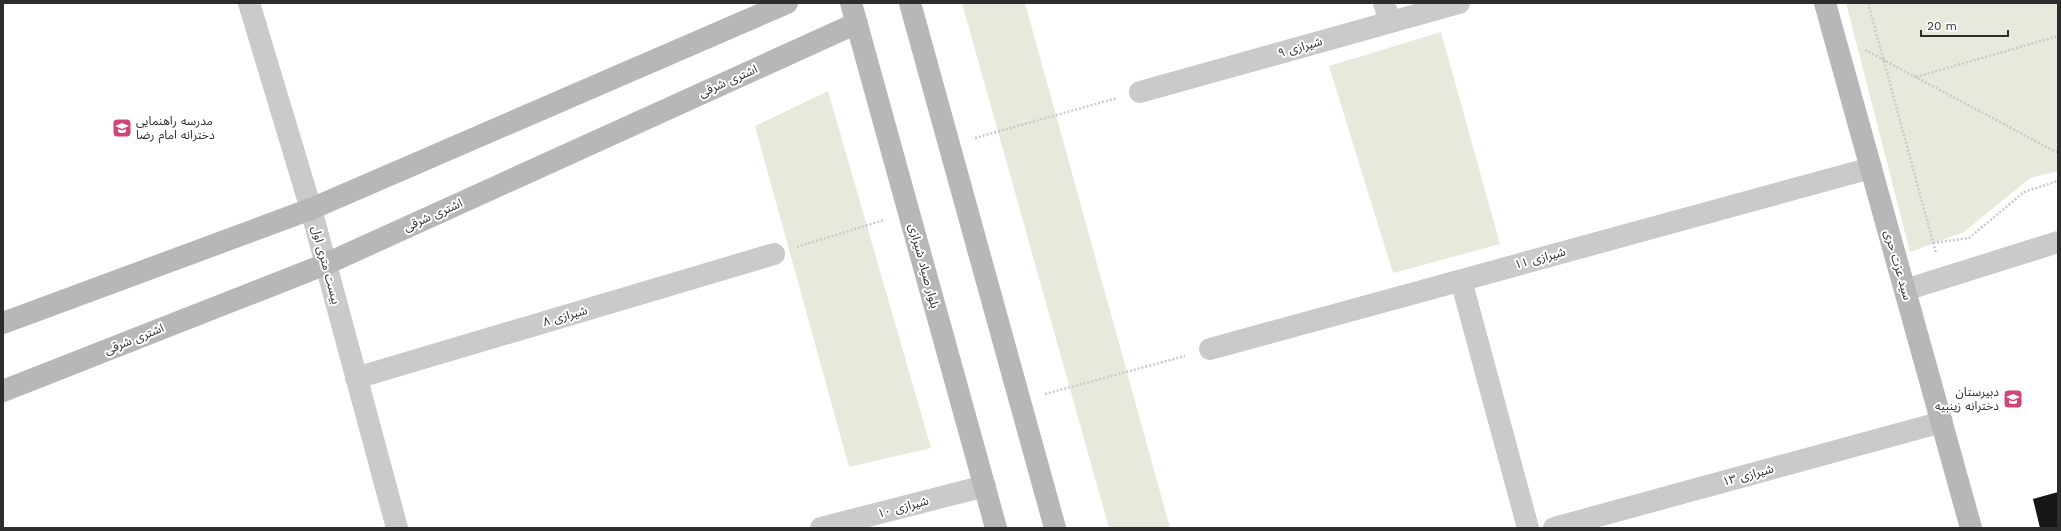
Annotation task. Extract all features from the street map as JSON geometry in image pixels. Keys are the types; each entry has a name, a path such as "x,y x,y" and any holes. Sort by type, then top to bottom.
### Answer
{"main road":[{"path":"3,324 311,209 787,3"},
{"name":"سید عزت حری","path":"1825,3 1971,528"},
{"path":"911,4 1055,528"},
{"name":"بلوار صیاد شیرازی","path":"854,13 996,528"},
{"name":"اشتری شرقی","path":"3,391 326,264 854,13"}],"street":[{"name":"بیست متری اول","path":"249,3 311,209 397,528"},
{"name":"شیرازی ۹","path":"1140,92 1387,13 1460,3"},
{"name":"شیرازی ۱۱","path":"1210,349 1871,168"},
{"path":"1905,290 2058,242"},
{"name":"شیرازی ۸","path":"356,378 774,254"},
{"path":"1461,280 1528,528"},
{"name":"شیرازی ۱۳","path":"1554,528 1942,422"},
{"name":"شیرازی ۱۰","path":"821,528 985,486"}],"path":[{"path":"1868,3 1882,59 1943,278"},
{"path":"1833,32 2058,153"},
{"path":"1916,77 2058,36"},
{"path":"949,145 1140,92"},
{"path":"1933,243 1968,238 2024,192 2058,182"},
{"path":"774,254 909,212"},
{"path":"1020,401 1210,349"}],"shaded area":[{"path":"962,3 1025,3 1170,528 1109,528"},
{"path":"1846,3 2058,3 2058,171 2030,178 1964,232 1910,252"},
{"path":"1441,32 1500,244 1393,273 1329,66"},
{"path":"828,91 931,448 849,467 755,126"}],"building":[{"path":"2058,492 2058,528 2040,528 2033,499"}],"place":[{"name":"مدرسه راهنمایی دخترانه امام رضا","path":"122,128"},
{"name":"دبیرستان دخترانه زینبیه","path":"2013,399"}]}
